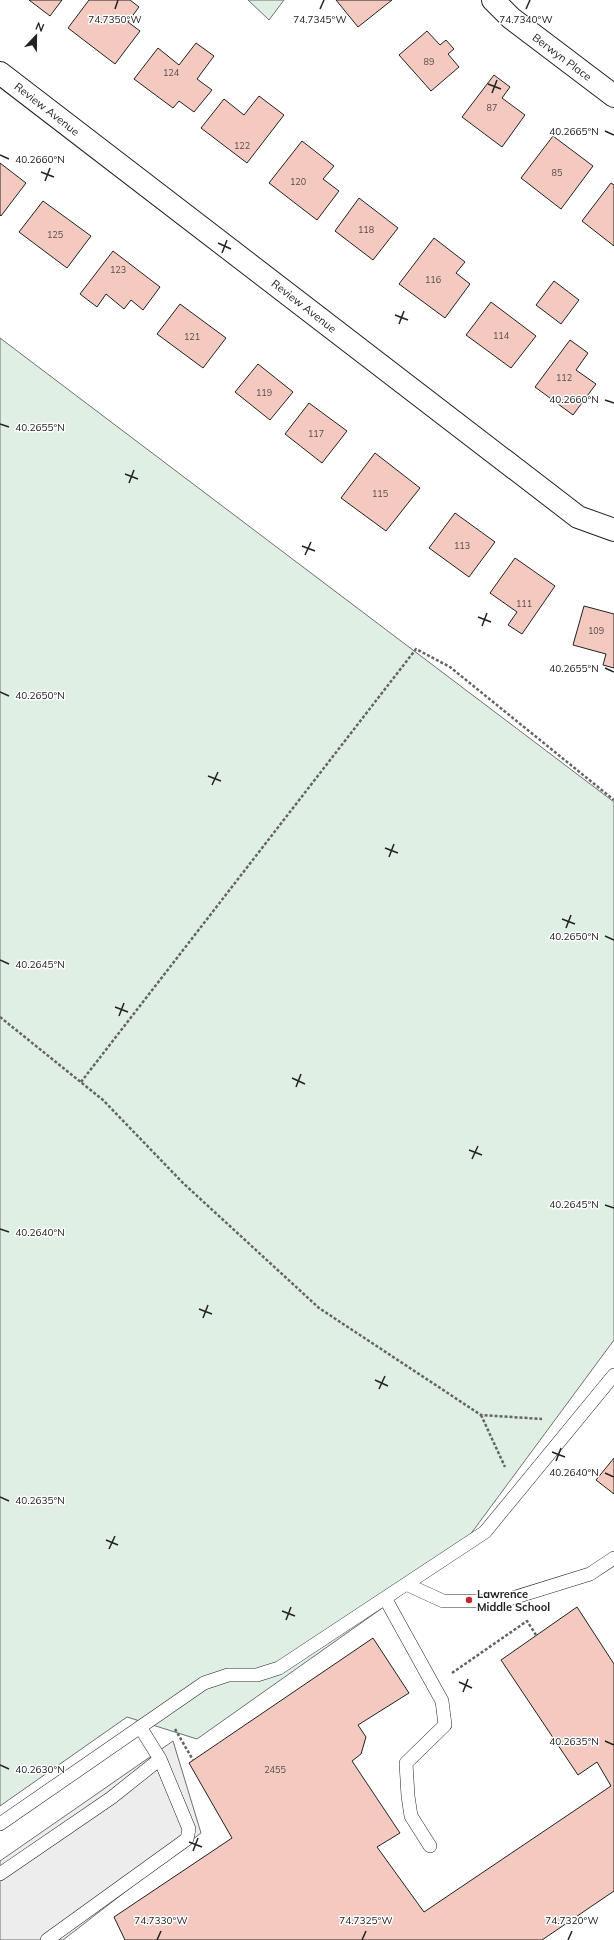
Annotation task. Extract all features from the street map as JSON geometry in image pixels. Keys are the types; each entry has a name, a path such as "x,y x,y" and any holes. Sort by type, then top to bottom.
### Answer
{"street":[{"name":"Berwyn Place","path":"493,0 511,18 614,96"},
{"name":"Review Avenue","path":"0,72 578,517 614,530"}],"lane":[{"path":"0,1824 204,1683 228,1675 257,1676 279,1668 485,1532 614,1375"},
{"path":"406,1584 443,1601 502,1601 590,1574 614,1558"},
{"path":"385,1598 442,1701 445,1725 406,1763 411,1816 430,1846"},
{"path":"46,1940 187,1839 189,1829 160,1759 140,1727"},
{"path":"0,1874 111,1798 160,1759"}],"path":[{"path":"81,1082 416,649 450,667 614,800"},
{"path":"0,1017 103,1100 183,1183 319,1308 481,1415 542,1419"},
{"path":"481,1415 505,1467"},
{"path":"433,1685 527,1622 536,1635"},
{"path":"174,1727 193,1760"}],"green space":[{"path":"248,0 284,0 269,20"},
{"path":"0,338 614,802 614,1340 453,1558 197,1739 127,1717 0,1806"}],"shaded area":[{"path":"173,1741 201,1833 63,1940 0,1940 0,1861"}],"building":[{"path":"29,0 62,0 50,16"},
{"path":"89,0 130,0 139,7 128,22 140,31 115,64 68,28"},
{"path":"336,0 392,0 358,27"},
{"path":"427,31 440,45 446,40 454,49 448,54 459,67 431,91 399,55"},
{"path":"196,43 214,56 197,79 212,90 194,112 179,101 173,108 134,79 158,48 179,65"},
{"path":"494,75 510,87 502,98 525,115 502,147 462,117"},
{"path":"259,96 284,115 247,163 201,128 224,99 244,115"},
{"path":"553,136 593,166 561,209 521,178"},
{"path":"302,141 334,166 323,179 339,191 317,220 269,183"},
{"path":"0,163 26,183 1,216 0,215"},
{"path":"611,183 614,185 614,246 582,221"},
{"path":"359,198 398,228 373,260 335,231"},
{"path":"43,201 91,236 67,268 19,232"},
{"path":"434,238 465,262 456,273 470,284 445,318 399,284"},
{"path":"113,251 160,287 143,310 131,300 124,309 106,294 97,307 80,294"},
{"path":"554,281 579,300 561,324 536,305"},
{"path":"491,302 536,336 511,368 466,335"},
{"path":"180,304 226,338 203,368 157,334"},
{"path":"570,340 588,353 576,370 596,384 573,415 535,387"},
{"path":"258,364 293,392 270,420 235,392"},
{"path":"309,403 347,431 322,463 285,434"},
{"path":"375,453 420,488 386,531 341,498"},
{"path":"455,513 495,542 469,577 429,548"},
{"path":"515,558 555,586 522,634 508,625 517,612 490,593"},
{"path":"584,606 614,614 614,668 603,665 606,654 573,645"},
{"path":"614,1458 614,1494 596,1480"},
{"name":"Lawrence Middle School","path":"577,1607 614,1664 614,1891 542,1940 125,1940 114,1917 232,1838 189,1763 373,1638 409,1693 358,1725 366,1737 361,1754 352,1761 400,1833 377,1847 424,1912 611,1786 597,1762 578,1775 501,1660"}],"place":[{"name":"Lawrence Middle School","path":"469,1600"}]}
